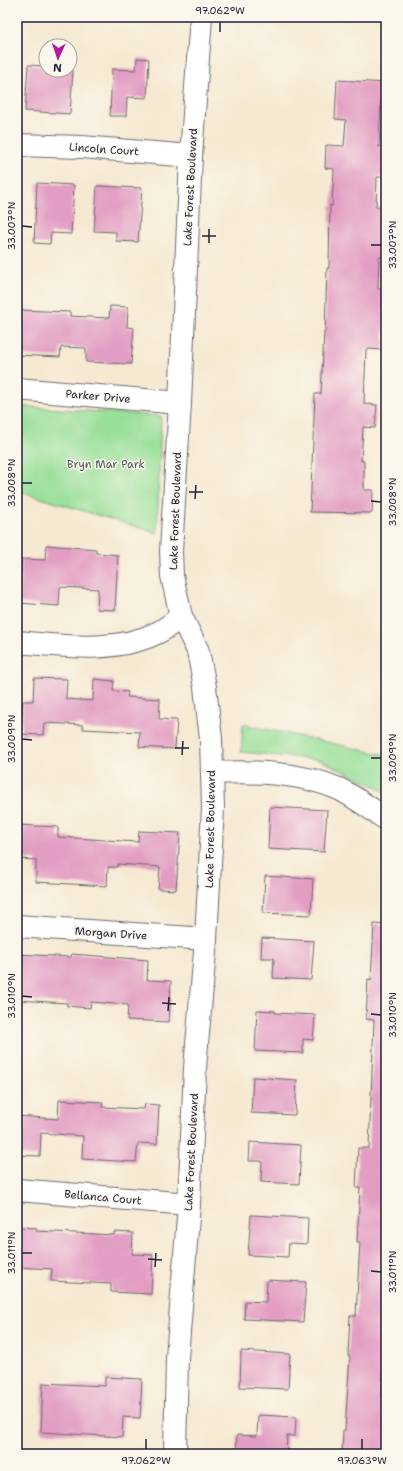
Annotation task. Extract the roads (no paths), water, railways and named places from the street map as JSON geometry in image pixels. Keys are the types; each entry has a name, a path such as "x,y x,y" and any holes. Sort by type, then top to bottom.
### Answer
{"street":[{"name":"Lake Forest Boulevard","path":"175,1454 177,1358 189,1204 195,1068 206,939 213,808 211,739 205,687 198,651 181,616 172,576 171,551 180,403 191,156 201,17"},
{"name":"Lincoln Court","path":"17,145 82,147 191,156"},
{"name":"Parker Drive","path":"17,389 180,403"},
{"path":"17,642 99,647 131,643 160,632 181,616"},
{"path":"212,773 238,772 282,775 318,781 340,790 386,818"},
{"name":"Morgan Drive","path":"17,926 206,939"},
{"name":"Bellanca Court","path":"17,1190 189,1204"}],"park label":[{"name":"Bryn Mar Park","path":"106,464"}]}
